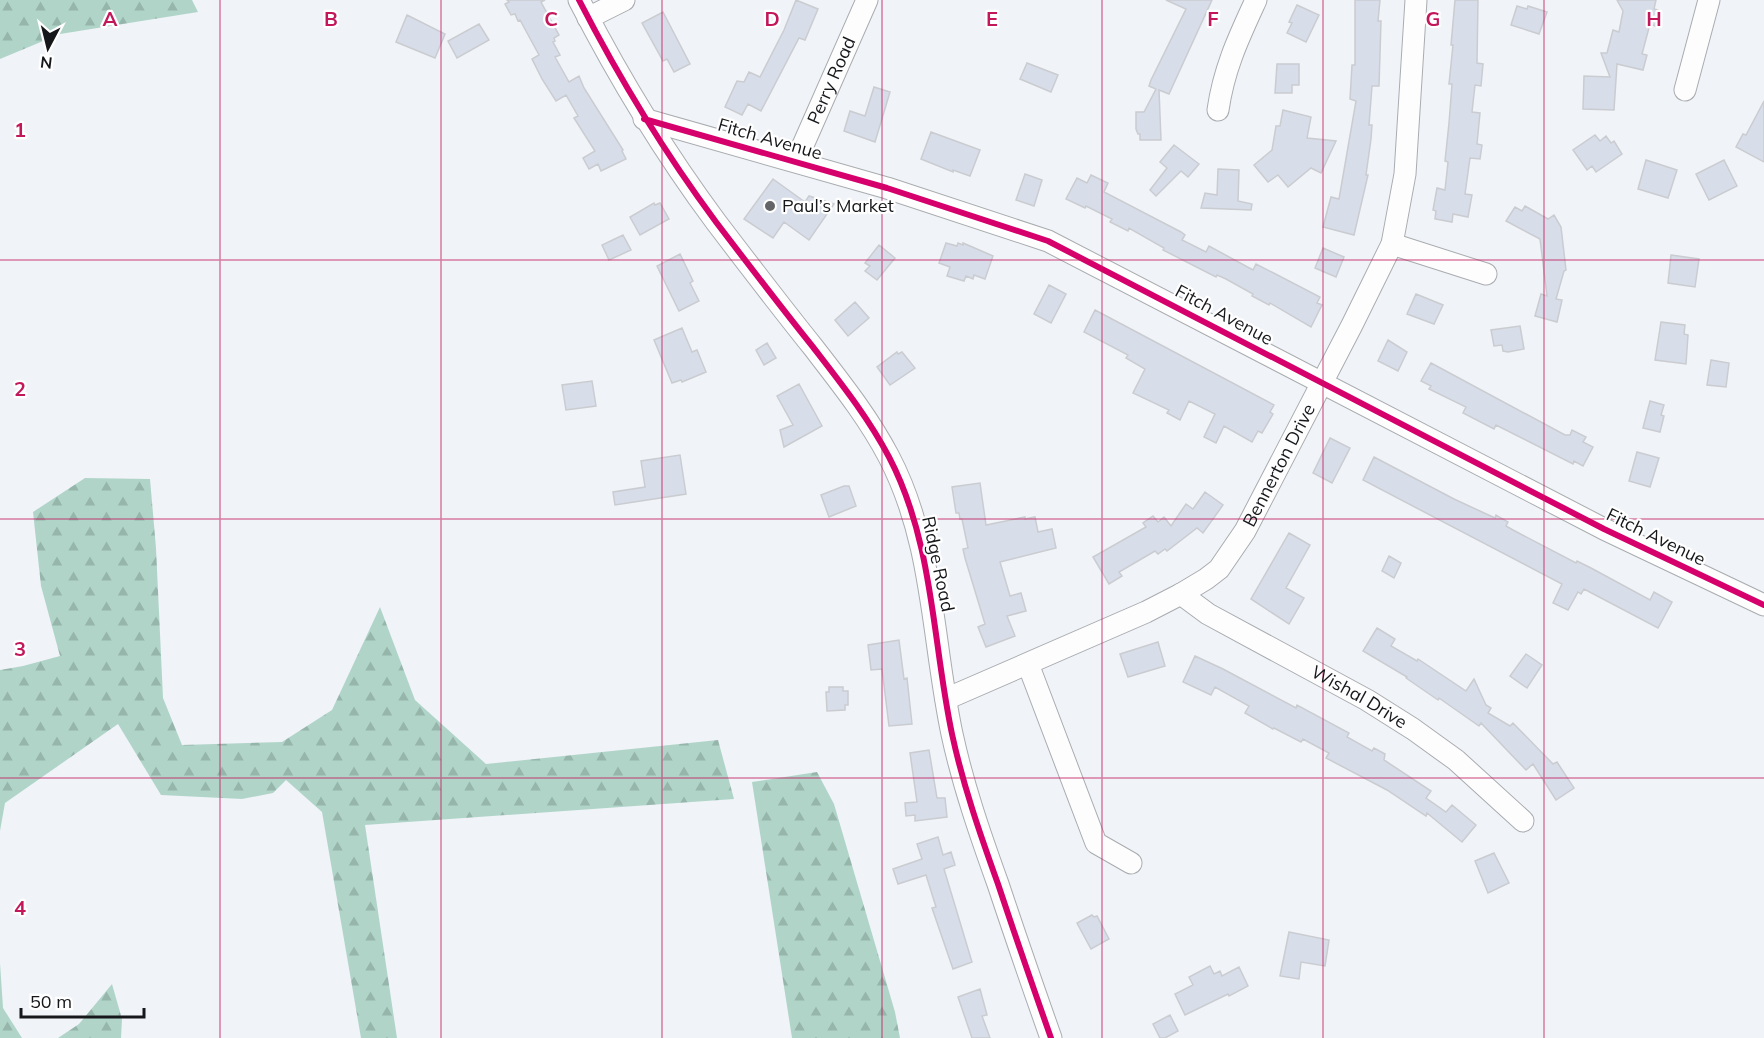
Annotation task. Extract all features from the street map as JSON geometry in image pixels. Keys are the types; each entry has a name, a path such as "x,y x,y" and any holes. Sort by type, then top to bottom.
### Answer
{"street":[{"path":"583,9 624,0"},
{"name":"Perry Road","path":"796,161 867,0"},
{"path":"1218,110 1222,83 1230,57 1256,0"},
{"name":"Bennerton Drive","path":"946,699 1146,612 1206,579 1219,569 1230,555 1245,531 1392,244 1405,174 1416,0"},
{"path":"1685,90 1709,0"},
{"name":"Ridge Road","path":"583,9 644,119 717,223 844,387 889,457 903,487 917,526 932,595 946,699 966,790 1051,1038"},
{"name":"Fitch Avenue","path":"644,119 796,161 1048,241 1604,530 1764,605"},
{"path":"1392,244 1486,274"},
{"name":"Wishal Drive","path":"1181,594 1208,614 1366,700 1413,729 1456,760 1523,821"},
{"path":"1028,664 1096,843 1131,863"}],"green space":[{"path":"0,0 192,0 198,12 60,34 0,59"},
{"path":"85,478 150,479 156,548 163,698 182,745 282,742 332,710 380,607 415,700 486,764 718,740 734,799 365,825 397,1038 361,1038 322,812 286,780 273,793 242,799 161,795 118,724 5,803 0,831 0,670 60,656 41,586 33,512"},
{"path":"817,772 834,804 895,1012 900,1038 792,1038 752,782"},
{"path":"0,963 3,1008 22,1038 0,1038"},
{"path":"112,984 122,1019 121,1038 58,1038 79,1024"}],"building":[{"path":"507,0 545,0 541,2 559,35 554,38 553,42 560,55 555,57 569,82 579,76 584,88 623,150 626,159 601,171 598,164 589,169 583,158 595,151 574,118 578,116 566,95 556,101 542,79 532,59 539,55 520,20 518,21 515,14 511,15 505,4 509,2"},
{"path":"796,0 818,9 805,40 799,38 761,111 748,104 742,115 725,107 737,81 744,82 749,72 760,77 784,30"},
{"path":"1166,0 1212,0 1169,94 1159,90 1161,140 1140,140 1140,134 1136,129 1136,112 1144,112 1156,89 1149,86 1151,80 1186,9"},
{"path":"1355,0 1380,0 1378,21 1381,21 1379,86 1372,86 1369,125 1372,125 1366,175 1368,175 1354,235 1323,227 1331,197 1339,199 1356,101 1350,99 1352,65 1355,65"},
{"path":"1455,0 1478,0 1477,63 1483,64 1481,86 1475,85 1472,112 1480,113 1477,144 1482,145 1480,159 1470,158 1465,194 1472,195 1468,217 1453,214 1452,222 1435,219 1436,211 1433,210 1437,188 1445,190 1448,162 1445,161 1452,84 1449,84"},
{"path":"1617,0 1656,0 1654,9 1658,10 1655,26 1650,24 1642,54 1647,55 1643,70 1617,64 1614,110 1583,109 1584,76 1610,77 1601,53 1607,53 1613,30 1619,32 1623,11"},
{"path":"1297,5 1319,15 1306,42 1287,33 1292,23 1289,22"},
{"path":"1517,6 1527,9 1528,6 1547,12 1539,34 1511,25"},
{"path":"663,12 690,64 674,72 667,59 663,61 642,23"},
{"path":"407,15 445,34 435,58 396,42"},
{"path":"479,24 489,40 457,58 448,41"},
{"path":"1027,63 1058,75 1051,92 1020,79"},
{"path":"1277,64 1299,64 1299,85 1292,85 1292,93 1275,93"},
{"path":"874,87 890,92 875,142 844,131 850,111 865,116"},
{"path":"1764,101 1764,162 1736,147 1743,134 1746,135"},
{"path":"1283,110 1311,117 1307,138 1336,141 1321,173 1311,168 1288,187 1278,175 1268,182 1254,165 1272,150 1276,126 1280,126"},
{"path":"931,132 980,150 970,176 921,159"},
{"path":"1595,135 1600,141 1606,136 1611,143 1614,141 1622,154 1596,172 1592,166 1587,170 1573,150"},
{"path":"1174,145 1199,164 1188,177 1181,171 1156,196 1150,190 1167,168 1160,162"},
{"path":"1646,160 1677,170 1668,198 1638,189"},
{"path":"1724,160 1737,186 1709,200 1696,174"},
{"path":"1218,169 1239,170 1238,201 1252,204 1251,210 1201,208 1205,193 1217,195"},
{"path":"1025,174 1042,180 1034,206 1016,200"},
{"path":"1091,175 1108,183 1104,192 1181,232 1185,235 1182,240 1206,252 1209,246 1253,270 1256,264 1320,297 1317,303 1322,305 1311,327 1270,303 1269,305 1252,296 1253,294 1226,279 1217,275 1216,277 1163,250 1164,248 1129,228 1128,231 1110,222 1112,219 1066,199 1077,178 1087,183"},
{"path":"773,179 805,202 809,196 834,204 809,240 784,222 773,238 744,219"},
{"path":"654,203 655,205 660,203 669,219 640,235 630,217"},
{"path":"1525,206 1548,219 1554,215 1561,227 1566,270 1556,299 1562,300 1557,322 1535,316 1541,294 1547,296 1540,239 1506,221 1515,207 1522,211"},
{"path":"623,235 631,250 609,260 602,245"},
{"path":"946,243 957,246 958,243 963,245 963,243 993,256 985,279 974,275 973,279 966,276 964,281 947,276 950,267 939,263"},
{"path":"879,245 895,258 877,280 865,271 870,266 865,263"},
{"path":"1323,248 1344,257 1336,277 1315,268"},
{"path":"680,254 693,281 690,283 699,301 679,311 657,266"},
{"path":"1671,255 1699,259 1695,287 1668,283"},
{"path":"1049,285 1066,294 1051,323 1034,314"},
{"path":"1416,294 1443,305 1434,324 1407,314"},
{"path":"855,302 869,318 848,336 835,320"},
{"path":"1095,310 1274,405 1270,412 1273,414 1262,433 1258,431 1252,442 1224,426 1216,443 1204,437 1215,414 1189,401 1180,420 1167,413 1169,410 1133,393 1145,369 1126,358 1128,355 1084,332"},
{"path":"1661,322 1685,325 1684,334 1688,335 1686,364 1655,360"},
{"path":"1520,326 1524,349 1508,352 1503,351 1502,345 1494,346 1491,330"},
{"path":"682,328 692,352 697,350 706,372 682,382 681,380 672,383 654,340"},
{"path":"1388,340 1407,352 1398,371 1378,361"},
{"path":"767,343 776,358 764,365 756,350"},
{"path":"897,352 898,354 902,352 915,368 890,385 877,367"},
{"path":"1711,360 1729,363 1726,387 1707,385"},
{"path":"1431,363 1565,435 1570,435 1572,430 1586,437 1583,442 1593,447 1583,466 1574,461 1573,464 1496,425 1494,429 1463,413 1466,407 1429,389 1431,386 1421,381"},
{"path":"592,381 596,406 566,410 562,385"},
{"path":"799,384 822,426 784,447 780,430 793,425 777,396"},
{"path":"1650,401 1664,405 1660,432 1643,428"},
{"path":"1330,438 1350,448 1332,483 1313,473"},
{"path":"1637,452 1659,458 1650,487 1629,481"},
{"path":"680,455 686,494 615,505 613,492 645,487 641,461"},
{"path":"1374,457 1454,499 1495,518 1496,515 1508,522 1506,526 1513,530 1650,600 1654,592 1672,602 1658,628 1584,589 1581,594 1578,592 1568,610 1553,603 1562,584 1363,480"},
{"path":"980,483 986,525 1035,517 1038,532 1052,529 1056,548 1000,562 1010,596 1021,593 1026,611 1007,616 1015,636 986,647 978,627 985,624 965,558 963,549 968,548 962,519 959,513 956,513 952,487"},
{"path":"849,486 856,506 829,517 821,495"},
{"path":"1205,492 1223,505 1203,533 1197,528 1167,551 1165,549 1158,554 1155,551 1119,572 1122,576 1109,584 1093,557 1146,527 1143,523 1153,516 1158,522 1164,517 1171,526 1186,504 1193,509"},
{"path":"1289,533 1310,545 1286,588 1304,598 1289,624 1251,599"},
{"path":"1389,556 1401,563 1394,578 1382,571"},
{"path":"1377,628 1395,639 1391,646 1417,661 1418,659 1466,691 1474,679 1486,705 1491,708 1488,713 1510,726 1513,723 1553,764 1557,762 1574,788 1556,800 1533,764 1526,770 1481,723 1479,726 1407,677 1363,651"},
{"path":"899,640 904,679 907,678 912,724 889,726 882,669 871,670 868,645"},
{"path":"1158,642 1165,666 1128,677 1120,654"},
{"path":"1526,654 1542,665 1527,688 1510,676"},
{"path":"1195,656 1296,708 1297,705 1349,733 1347,737 1372,751 1374,748 1385,754 1384,760 1431,791 1426,798 1446,812 1452,805 1476,825 1462,842 1427,813 1426,816 1387,790 1326,758 1329,753 1303,739 1301,742 1273,729 1245,713 1249,706 1215,687 1211,695 1183,682"},
{"path":"829,687 843,687 843,691 848,691 848,705 845,705 845,710 827,711 826,692 829,692"},
{"path":"929,750 937,798 945,798 947,817 915,821 915,815 906,816 905,803 917,802 910,753"},
{"path":"938,837 943,855 951,852 955,865 944,869 972,962 953,969 932,908 936,907 926,875 898,884 893,869 922,859 917,844"},
{"path":"1494,853 1509,883 1488,893 1475,861"},
{"path":"1092,915 1097,916 1109,939 1091,949 1077,923"},
{"path":"1289,932 1329,940 1325,966 1301,962 1299,979 1280,976"},
{"path":"1210,966 1214,974 1220,971 1222,976 1239,967 1248,986 1185,1015 1175,994 1193,985 1189,977"},
{"path":"980,989 987,1015 982,1016 990,1038 972,1038 958,997"},
{"path":"1170,1015 1178,1031 1165,1038 1160,1038 1153,1024"}],"cycle path":[{"path":"579,0 626,86 678,169 853,400 889,457 904,490 915,523 930,593 945,699 961,772 978,828 1051,1038"},
{"path":"644,119 887,188 1048,241 1604,529 1764,605"}],"place":[{"name":"Paul’s Market","path":"770,206"}]}
